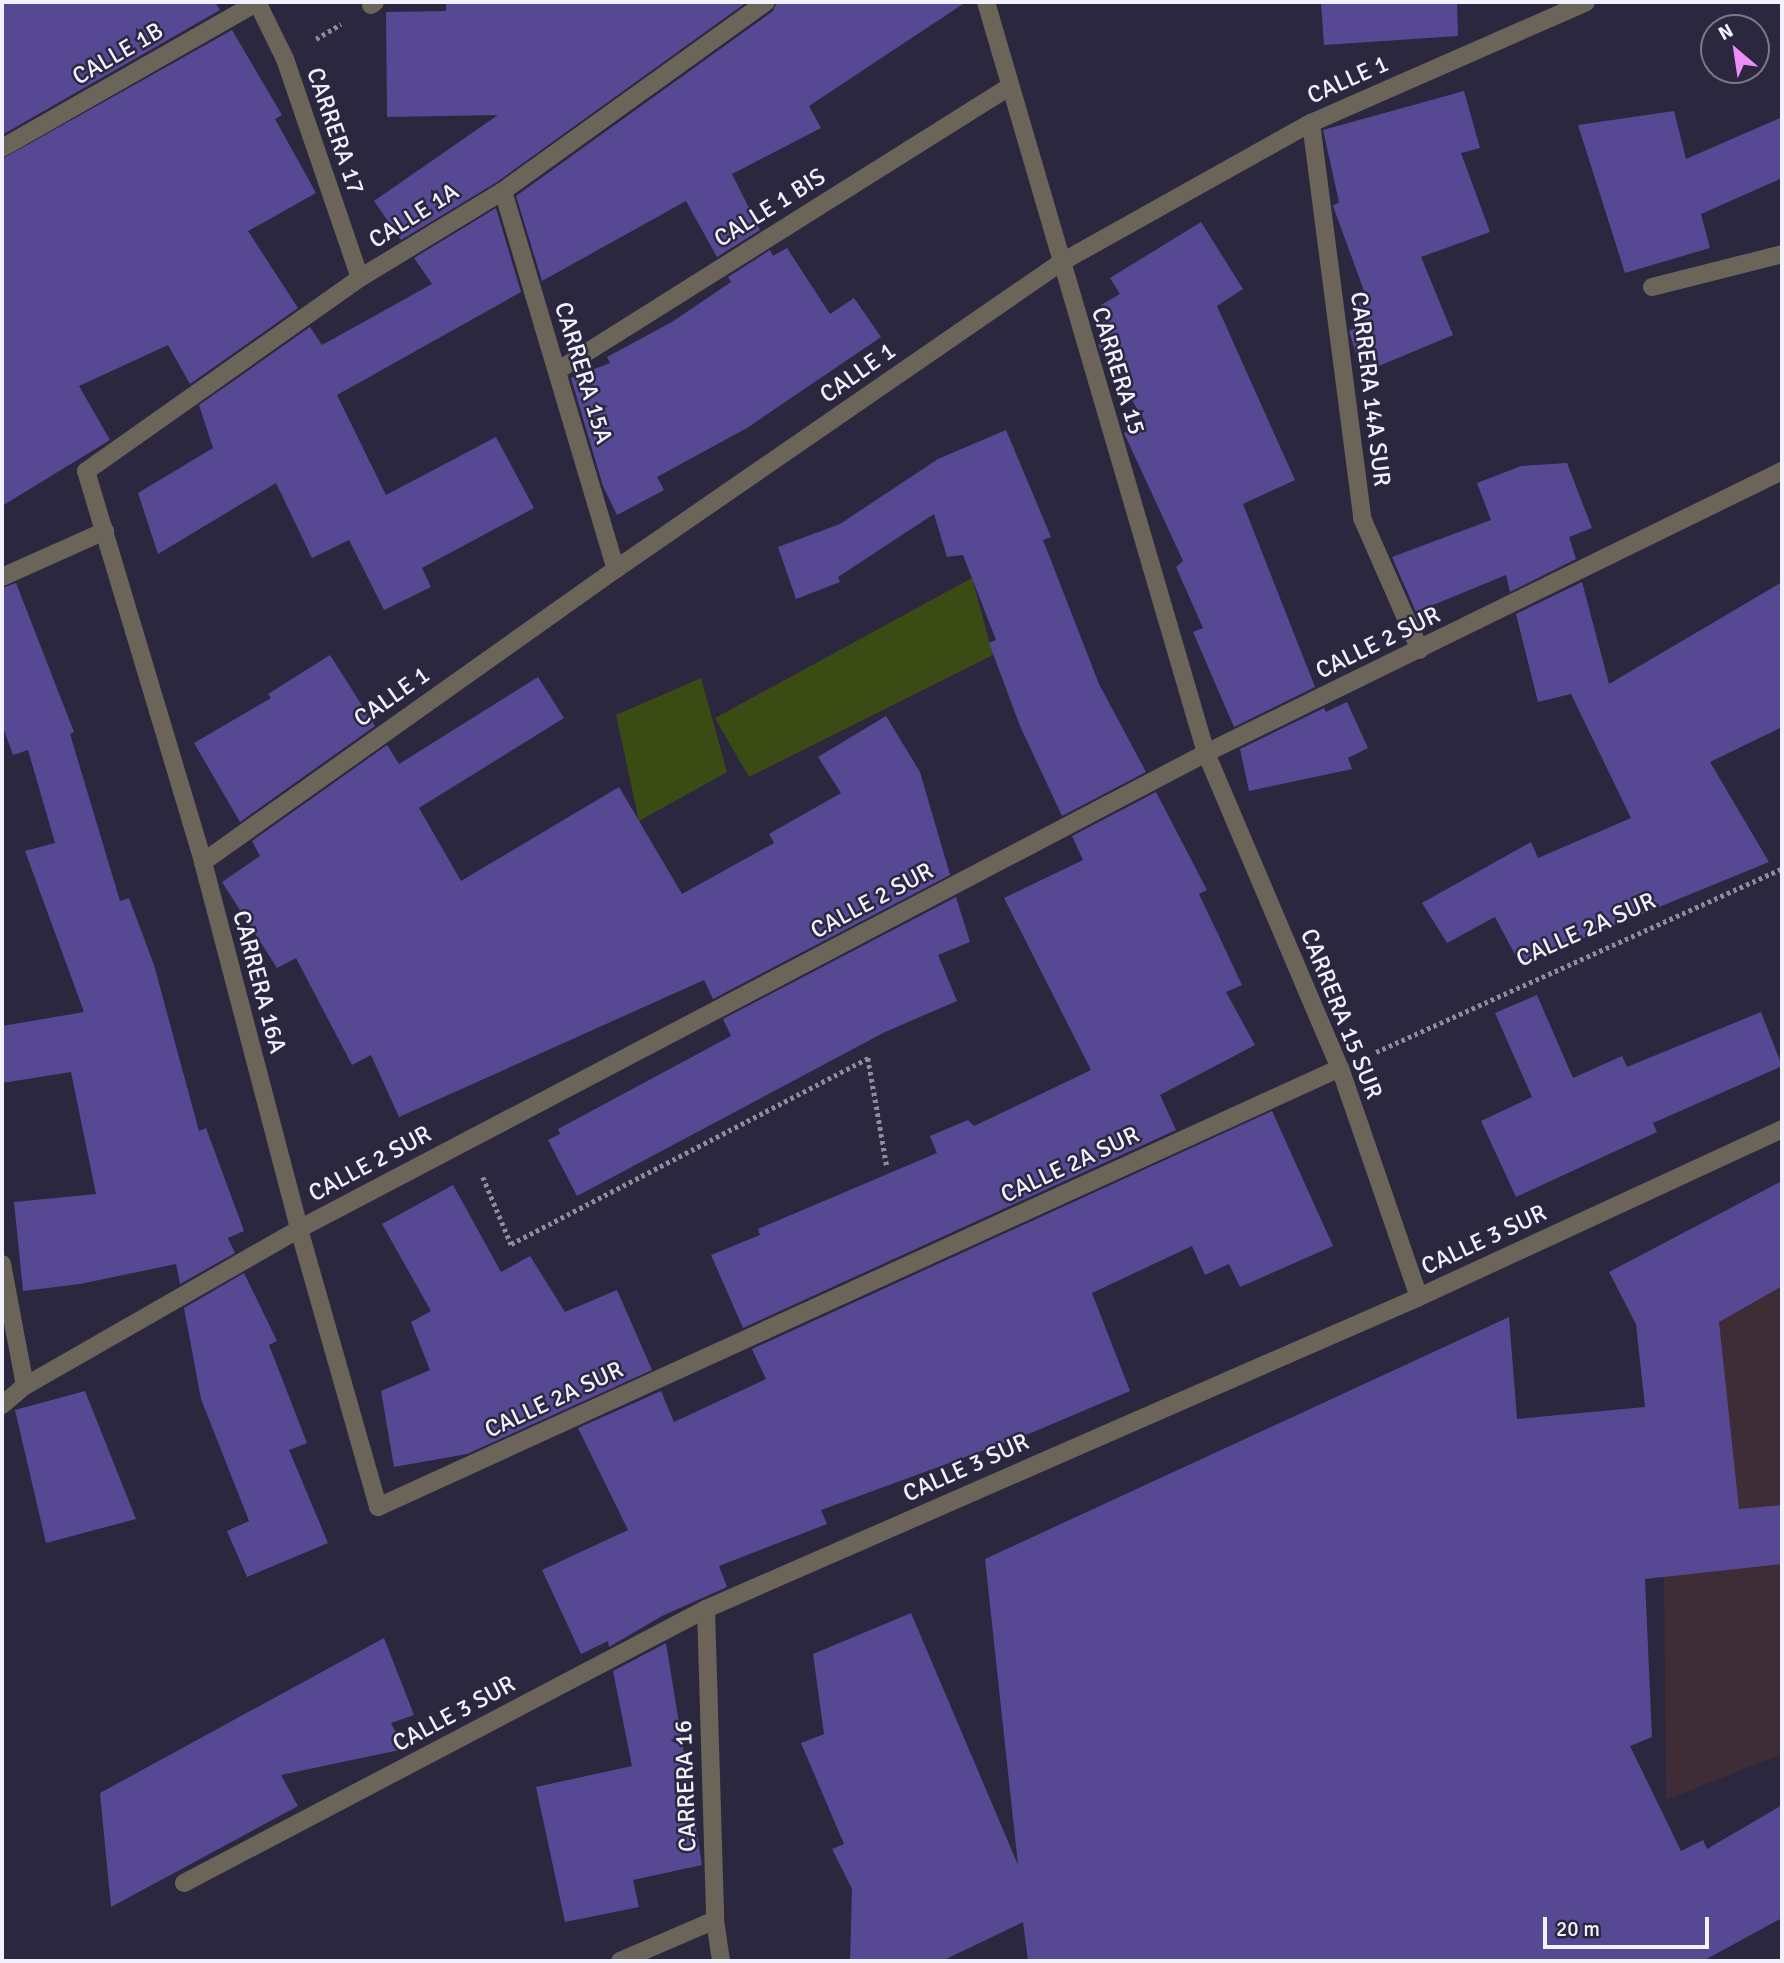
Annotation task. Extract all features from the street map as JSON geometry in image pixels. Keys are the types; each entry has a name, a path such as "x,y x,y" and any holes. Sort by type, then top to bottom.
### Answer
{"street":[{"name":"CARRERA 17","path":"257,2 285,59 360,278"},
{"name":"CALLE 1B","path":"2,148 257,2"},
{"name":"CALLE 1A","path":"86,471 360,278 503,191 766,2"},
{"name":"CARRERA 15","path":"986,2 1060,263 1206,753"},
{"name":"CALLE 1","path":"203,862 616,569 1060,263 1311,123 1586,2"},
{"name":"CALLE 1 BIS","path":"557,371 1009,87"},
{"name":"CARRERA 14A SUR","path":"1311,123 1362,518 1420,650"},
{"name":"CARRERA 15A","path":"503,191 616,569"},
{"path":"1652,287 1782,254"},
{"name":"CARRERA 16A","path":"86,471 203,862 299,1229 378,1507"},
{"name":"CALLE 2 SUR","path":"2,1405 25,1386 299,1229 1206,753 1782,471"},
{"path":"2,577 105,531"},
{"name":"CARRERA 15 SUR","path":"1206,753 1340,1068 1419,1297"},
{"name":"CALLE 2A SUR","path":"378,1507 1340,1068"},
{"name":"CALLE 3 SUR","path":"184,1883 706,1609 1419,1297 1782,1129"},
{"path":"2,1264 25,1386"},
{"name":"CARRERA 16","path":"706,1609 715,1920 721,1961"},
{"path":"620,1961 715,1920"}],"path":[{"path":"285,59 373,3"},
{"name":"CALLE 2A SUR","path":"1340,1068 1782,869"},
{"path":"467,1141 511,1244 868,1058 887,1167"}],"shaded area":[{"path":"1782,1181 1782,1754 1666,1800 1664,1577 1636,1326 1609,1272"}],"green space":[{"path":"972,578 993,655 749,777 715,718"},
{"path":"701,678 727,772 639,821 616,715"}],"building":[{"path":"2,2 215,2 220,10 2,135"},
{"path":"446,2 747,2 497,182 401,240 374,201 498,115 387,117 386,12 446,11"},
{"path":"777,2 966,2 809,106 821,128 732,174 760,230 717,257 686,201 542,281 516,196 773,11"},
{"path":"1321,2 1457,2 1458,36 1324,45"},
{"path":"232,30 282,115 275,119 316,193 248,231 298,308 190,384 168,345 79,386 110,440 2,506 2,159"},
{"path":"1464,91 1480,148 1461,153 1490,232 1421,257 1453,335 1362,373 1349,331 1366,324 1358,303 1367,299 1333,206 1339,202 1323,130"},
{"path":"1674,111 1686,159 1782,117 1782,178 1701,214 1710,248 1625,273 1578,125"},
{"path":"496,208 521,292 337,395 386,495 496,437 534,508 422,568 431,587 384,610 349,540 312,558 276,483 158,554 138,493 213,448 199,405 310,327 322,345 432,284 414,258"},
{"path":"1201,222 1243,289 1217,306 1295,480 1243,504 1315,687 1234,727 1193,632 1203,628 1176,567 1183,561 1124,433 1146,423 1098,345 1106,339 1097,325 1109,318 1101,305 1120,294 1110,278"},
{"path":"787,248 830,314 854,298 881,337 747,428 657,477 664,490 617,515 603,486 571,378 610,363 607,357 672,322 731,282 728,277 770,250 773,256"},
{"path":"1006,430 1051,537 1043,540 1099,684 1146,772 1062,816 1020,726 989,643 996,640 963,555 947,557 934,514 838,577 840,582 796,599 778,547 840,524 938,459"},
{"path":"1567,463 1592,528 1569,537 1576,559 1510,592 1506,575 1416,612 1392,557 1491,520 1477,483 1521,466"},
{"path":"1582,582 1609,684 1782,582 1782,727 1710,762 1769,862 1520,964 1495,917 1447,943 1422,903 1531,842 1538,858 1631,818 1571,694 1538,702 1516,614"},
{"path":"16,583 74,732 70,734 120,901 129,898 154,965 199,1131 206,1128 244,1231 228,1238 235,1253 180,1284 176,1264 80,1284 23,1291 14,1202 96,1194 71,1072 2,1083 2,1026 84,1012 25,851 55,843 28,750 13,755 2,725 2,588"},
{"path":"330,655 375,726 240,822 194,743 271,698 268,694"},
{"path":"538,677 564,718 419,808 461,881 619,787 682,894 774,843 769,834 841,793 818,757 886,716 920,772 950,875 713,999 704,980 399,1117 371,1055 352,1065 296,958 277,968 222,882 260,856 252,841 387,745 399,764"},
{"path":"1347,702 1368,748 1348,758 1352,769 1249,791 1240,749 1324,708 1326,712"},
{"path":"1156,792 1207,890 1199,894 1242,985 1226,992 1255,1045 1160,1095 1176,1130 743,1328 711,1255 760,1235 758,1229 937,1153 930,1136 968,1120 974,1126 1091,1070 1004,898 1083,860 1072,836"},
{"path":"956,897 970,942 938,955 957,1001 885,1032 577,1196 548,1140 560,1134 558,1129 731,1036 723,1019"},
{"path":"1537,995 1573,1078 1622,1056 1627,1067 1761,1012 1782,1066 1653,1123 1657,1132 1516,1197 1481,1121 1532,1097 1495,1013"},
{"path":"1272,1111 1333,1246 1240,1287 1229,1264 1205,1275 1192,1246 1092,1293 1130,1391 1031,1433 821,1510 827,1524 719,1566 727,1587 662,1616 609,1647 608,1641 581,1654 542,1570 628,1530 578,1428 661,1391 674,1422 766,1379 752,1349"},
{"path":"1782,1181 1782,1286 1719,1322 1739,1509 1782,1505 1782,1564 1645,1579 1652,1737 1630,1746 1681,1851 1703,1840 1707,1849 1782,1805 1782,1918 1703,1961 1028,1961 1023,1922 942,1961 850,1961 852,1889 832,1849 844,1844 801,1743 824,1734 813,1654 911,1613 1018,1865 985,1559 1509,1317 1517,1419 1645,1407 1636,1324 1609,1272"},
{"path":"453,1185 501,1272 530,1256 565,1312 617,1290 652,1370 467,1454 394,1467 381,1391 430,1370 411,1322 431,1311 382,1224"},
{"path":"244,1273 277,1341 269,1345 307,1443 289,1450 328,1543 247,1577 227,1531 249,1521 201,1399 184,1308"},
{"path":"85,1391 136,1519 46,1543 15,1410"},
{"path":"384,1638 414,1715 391,1723 404,1749 281,1775 298,1806 111,1907 100,1793"},
{"path":"666,1643 702,1865 633,1880 639,1907 565,1922 536,1787 632,1766 613,1671"}]}
